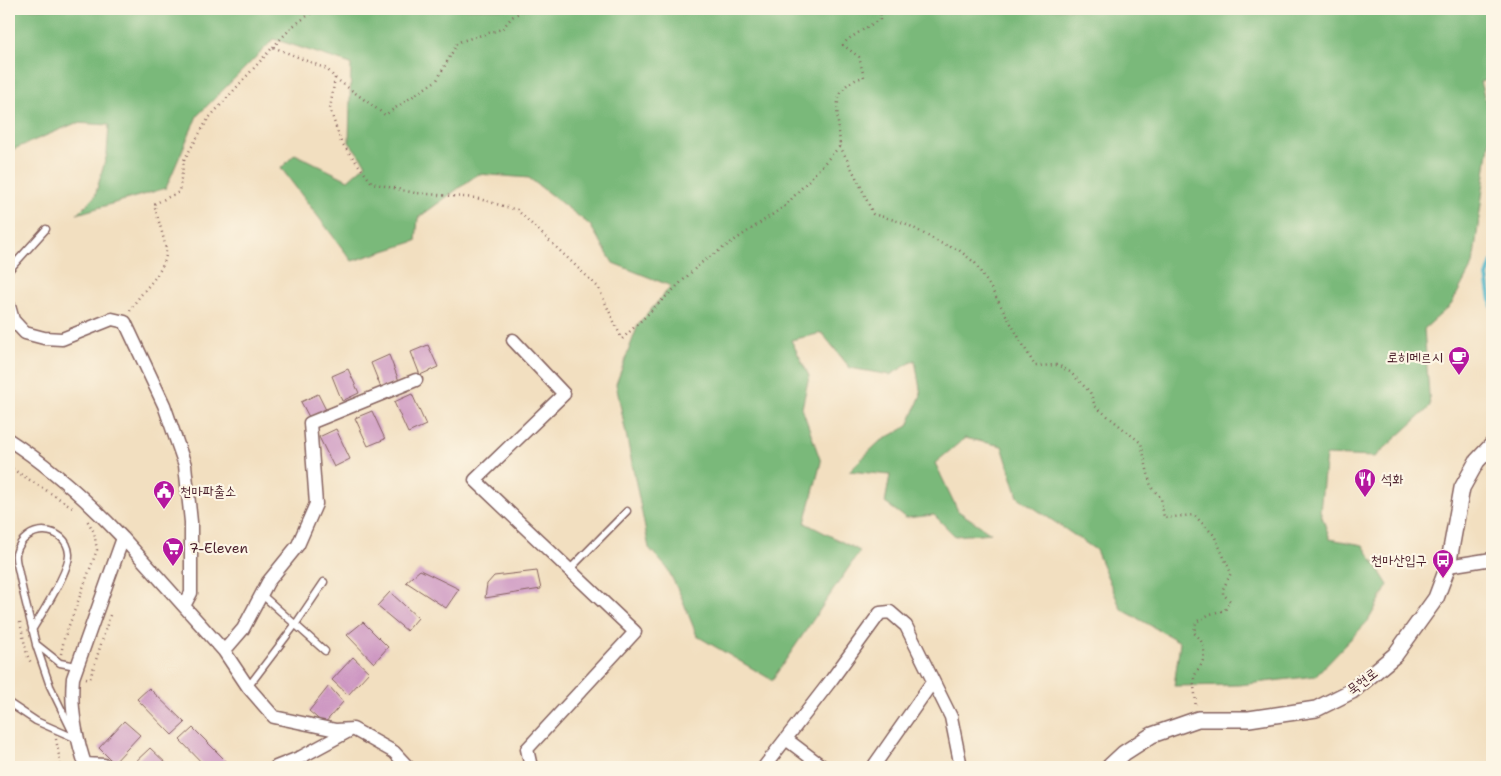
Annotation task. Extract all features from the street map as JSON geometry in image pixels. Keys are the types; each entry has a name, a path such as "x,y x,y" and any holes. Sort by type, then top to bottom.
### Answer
{"street":[{"path":"9,306 13,320 25,333 44,338 62,339 112,319 125,322 164,405 185,465 191,522 191,593 184,606"},
{"path":"513,340 564,394 475,480 635,632 526,749 531,767"},
{"path":"224,651 243,628 268,582 298,545 316,504 310,423 416,380"},
{"path":"9,440 36,458 90,502 224,651 248,688 274,717 336,730 353,729 394,752 408,767"},
{"name":"묵현로","path":"1109,767 1124,752 1152,735 1198,719 1249,718 1316,709 1352,691 1396,655 1436,598 1448,566 1462,488 1477,461 1491,445"},
{"path":"108,767 104,765 86,766 77,739 71,696 74,672 123,538"},
{"path":"1448,566 1492,560"},
{"path":"764,767 880,613 890,612 906,626 951,717 961,767"},
{"path":"873,767 933,681"},
{"path":"276,767 301,757 353,729"},
{"path":"786,739 822,767"}],"lane":[{"path":"9,270 46,229"},
{"path":"569,570 627,511"},
{"path":"32,630 65,569 69,554 63,541 57,535 40,530 25,538 16,556 25,603 32,630 36,644 50,686 77,739"},
{"path":"248,688 324,582"},
{"path":"261,594 325,651"},
{"path":"36,644 74,672"},
{"path":"9,703 36,721 77,739"}],"path":[{"path":"125,322 134,303 158,274 166,254 154,204 179,192 184,160 208,119 293,26 318,9"},
{"path":"273,47 327,69 335,78 385,115 436,80 458,42 502,29 512,17 525,9"},
{"path":"881,9 880,19 843,45 859,57 864,77 853,79 839,93 837,103 840,146 873,214 905,223 940,243 959,250 975,264 989,285 1035,366 1058,365 1070,372 1090,392 1095,406 1141,443 1151,487 1161,498 1164,518 1194,515 1214,535 1231,573 1223,589 1223,594 1230,601 1225,610 1210,614 1196,622 1194,633 1200,638 1204,647 1202,662 1194,680 1195,709 1198,719"},
{"path":"335,78 330,109 341,142 372,183 415,193 476,198 517,210 598,286 622,339 701,263 785,206 840,146"},
{"path":"74,672 90,679 111,612"},
{"path":"20,621 27,655 36,673"}],"green space":[{"path":"9,9 1492,9 1492,79 1480,82 1492,122 1473,264 1451,305 1424,329 1430,407 1375,457 1326,455 1320,511 1330,539 1363,545 1388,585 1368,621 1315,676 1239,685 1174,686 1180,642 1121,609 1096,550 1018,497 1002,446 965,438 935,463 958,511 991,533 955,536 934,515 906,518 885,503 890,475 849,471 879,442 908,426 921,395 915,360 890,375 850,368 822,333 791,340 809,376 802,408 821,462 805,523 860,551 772,680 697,636 681,596 667,568 649,548 616,384 638,325 671,286 613,263 590,225 529,178 478,174 418,218 416,241 352,261 281,168 295,154 348,180 366,164 349,142 351,64 274,39 197,116 166,188 77,214 95,196 107,154 109,125 76,123 9,151"}],"building":[{"path":"428,345 438,367 420,375 411,352"},
{"path":"389,355 399,381 381,388 371,363"},
{"path":"348,369 359,393 342,401 332,376"},
{"path":"318,394 326,410 309,417 301,402"},
{"path":"412,394 426,425 408,433 394,402"},
{"path":"372,411 385,439 368,446 355,418"},
{"path":"336,429 350,459 334,467 319,437"},
{"path":"420,570 459,589 446,608 406,582"},
{"path":"537,571 541,589 485,598 487,584 494,576"},
{"path":"390,592 418,618 407,631 377,606"},
{"path":"363,622 388,647 374,663 347,635"},
{"path":"353,657 369,672 348,695 332,680"},
{"path":"329,686 343,702 324,724 309,711"},
{"path":"149,688 185,723 172,735 137,699"},
{"path":"124,721 140,735 114,763 99,748"},
{"path":"193,728 232,767 206,767 180,740"},
{"path":"150,748 170,767 136,767 133,764"}],"waterway":[{"path":"1492,262 1487,276 1492,307"}],"place":[{"name":"로히메르시","path":"1459,376"},
{"name":"석화","path":"1365,498"},
{"name":"천마파출소","path":"164,510"},
{"name":"7-Eleven","path":"173,567"},
{"name":"천마산입구","path":"1443,579"}]}
